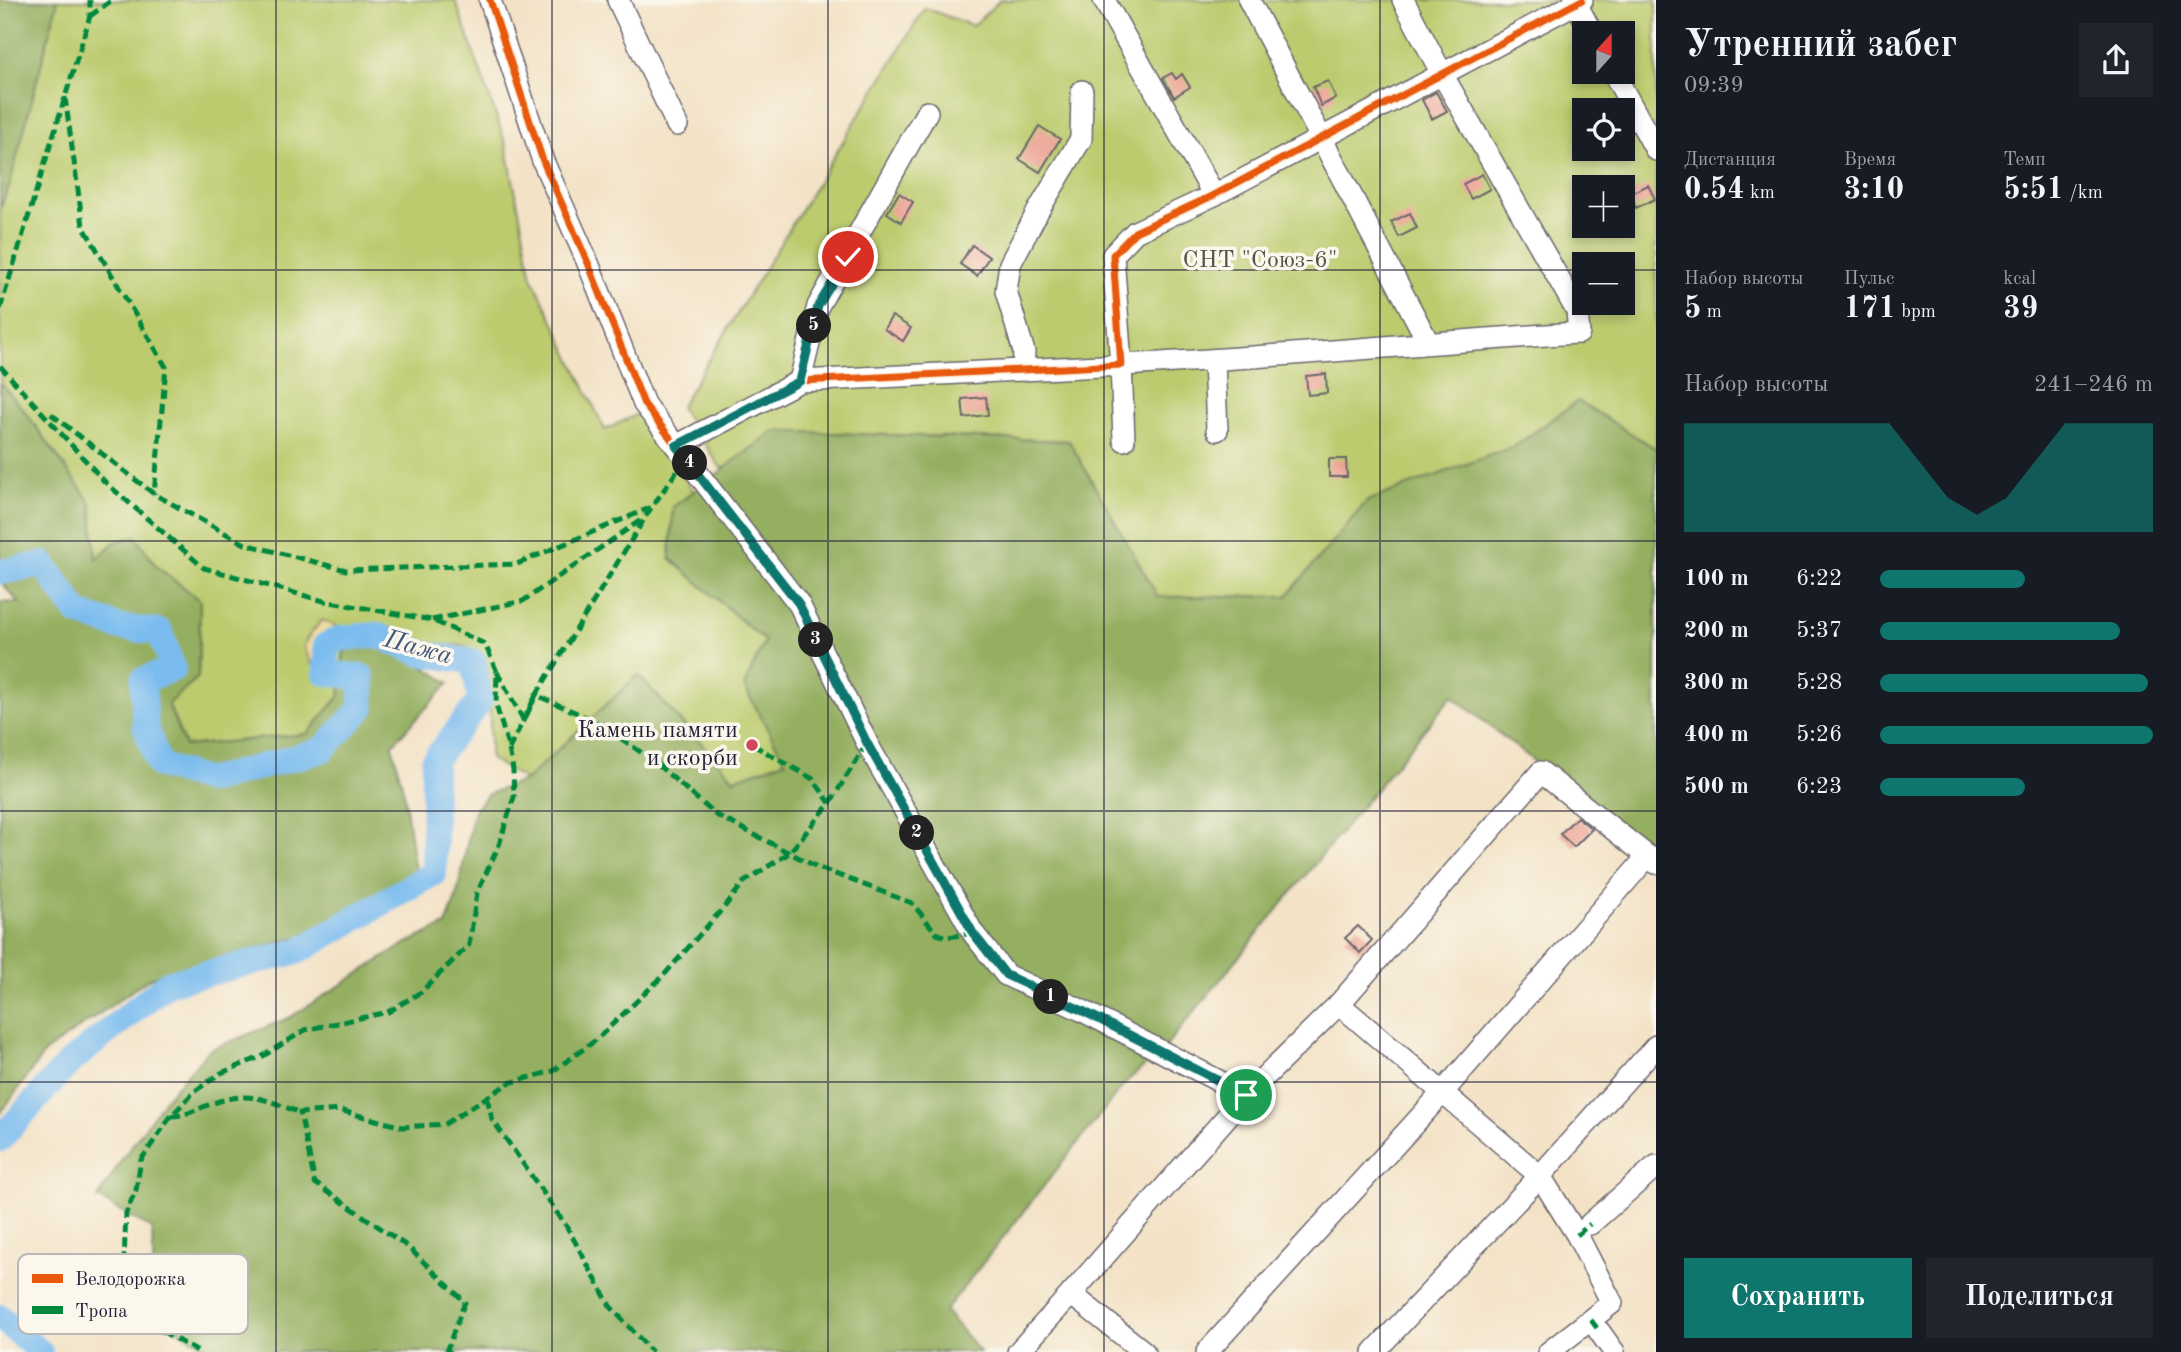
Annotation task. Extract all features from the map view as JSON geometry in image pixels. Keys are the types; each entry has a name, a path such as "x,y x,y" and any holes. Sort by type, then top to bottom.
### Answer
{"street":[{"path":"489,0 542,161 588,263 644,404 799,604 867,743 973,933 1006,975 1081,1010 1246,1095"},
{"path":"618,0 677,125"},
{"path":"1104,0 1214,195"},
{"path":"1249,0 1428,342"},
{"path":"676,446 800,381 1214,361 1428,342 1579,333 1577,311 1442,74 1404,0"},
{"path":"1124,440 1113,255 1135,232 1214,195 1577,1 1586,21"},
{"path":"1620,84 1656,150"},
{"path":"1023,370 1024,352 1006,291 1010,264 1081,139 1082,91"},
{"path":"800,381 818,306 927,112"},
{"path":"1214,361 1217,430"},
{"path":"1017,1352 1246,1095 1339,1003 1541,772 1652,860 1207,1352"},
{"path":"1339,1003 1540,1176 1577,1235 1612,1303 1549,1352"},
{"path":"1374,1352 1540,1176 1656,1045"},
{"path":"1590,1224 1656,1166"},
{"path":"1071,1294 1144,1352"},
{"path":"1599,1331 1614,1352"}],"green space":[{"path":"0,0 58,0 9,187 0,208"},
{"path":"58,0 455,0 506,144 532,277 605,430 642,412 694,492 673,507 670,558 765,641 744,686 786,761 734,779 638,675 526,780 490,759 490,694 466,646 385,641 344,651 341,696 307,734 185,746 168,704 198,677 200,600 157,567 135,536 114,543 96,559 91,503 23,409 0,383 0,208 9,187"},
{"name":"СНТ \"Союз-6\"","path":"1000,0 1656,0 1656,449 1578,401 1515,446 1368,501 1288,596 1157,597 1069,441 774,431 723,471 680,407 925,8 973,26"},
{"path":"0,383 23,409 91,503 96,559 114,543 135,536 157,567 200,600 198,677 168,704 185,746 307,734 340,696 344,651 385,641 449,683 392,745 404,793 415,871 299,937 150,978 45,1052 0,1114 0,602 19,603 0,581"},
{"path":"1578,401 1656,449 1656,858 1452,696 1162,1051 1126,1082 945,1311 980,1352 214,1352 185,1334 248,1334 248,1254 153,1254 152,1229 98,1198 122,1159 167,1097 209,1050 289,1018 407,943 446,925 457,895 474,810 488,794 526,780 638,675 734,779 785,761 744,686 765,641 670,558 673,507 774,431 1069,441 1158,597 1287,596 1367,501 1515,446"}],"sand":[{"path":"322,620 338,627 342,638 326,645 326,667 312,664 304,648 307,638"}],"building":[{"path":"1172,73 1176,79 1182,74 1190,87 1174,97 1163,78"},
{"path":"1328,81 1336,98 1321,106 1313,87"},
{"path":"1436,92 1447,111 1432,119 1422,100"},
{"path":"1039,126 1060,139 1040,172 1019,159"},
{"path":"1482,174 1490,189 1471,199 1463,184"},
{"path":"1648,185 1655,199 1636,208 1635,192"},
{"path":"899,193 913,202 901,222 887,213"},
{"path":"1410,213 1417,228 1399,237 1391,222"},
{"path":"972,245 989,257 977,276 960,264"},
{"path":"892,316 911,328 903,341 884,329"},
{"path":"1326,374 1327,393 1308,395 1306,376"},
{"path":"986,397 988,415 964,418 962,399"},
{"path":"1329,459 1346,459 1347,477 1329,477"},
{"path":"1577,817 1592,829 1574,847 1560,834"},
{"path":"1358,926 1372,940 1360,953 1345,938"}],"waterway":[{"name":"Пажа","path":"0,572 43,564 78,613 118,627 160,632 173,669 143,680 145,725 159,765 208,781 322,750 362,708 362,677 326,673 326,645 342,638 377,635 420,653 474,662 480,701 434,760 434,873 299,951 168,983 68,1064 0,1139"},
{"name":"Пажа","path":"0,1317 18,1333"},
{"name":"Пажа","path":"19,1334 40,1352"}],"marked path":[{"path":"0,309 90,16 90,0"},
{"path":"90,16 112,0"},
{"path":"65,97 83,226 166,367 154,494"},
{"path":"0,366 104,481 204,568 324,601 432,620 485,644 497,672 496,705 513,770 514,797 499,845 477,893 469,945 421,992 388,1012 305,1030 263,1056 221,1073 195,1091 171,1116 141,1160 136,1190 126,1213 124,1254"},
{"path":"51,414 154,494 245,544 346,570 517,564 652,507 686,458"},
{"path":"509,749 536,695 651,508"},
{"path":"432,620 523,601 641,520"},
{"path":"497,672 524,721 536,695 595,721 651,759 716,815 819,868 912,903 937,934 947,937 973,933"},
{"path":"450,1352 447,1349 465,1302 408,1247 315,1183 300,1113 339,1110 402,1127 445,1124 509,1083 553,1071 596,1040 664,975 744,882 789,853 830,803 867,743"},
{"path":"753,745 813,779 830,803"},
{"path":"171,1116 186,1114 222,1100 245,1097 265,1100 300,1113"},
{"path":"487,1097 492,1119 567,1227 610,1306 652,1352"},
{"path":"1577,1235 1590,1224"},
{"path":"1591,1320 1599,1331"},
{"path":"167,1334 198,1352"}],"cycle path":[{"path":"490,0 543,161 588,263 644,404 799,604 867,743 973,933 1006,975 1081,1010 1246,1095"},
{"path":"676,446 800,381 1121,365 1113,255 1135,232 1214,195 1582,0"}],"place":[{"name":"Камень памяти и скорби","path":"752,745"}],"route":[{"path":"848,257 818,306 800,381 676,446 799,604 867,743 973,933 1006,975 1081,1010 1246,1095"}]}
